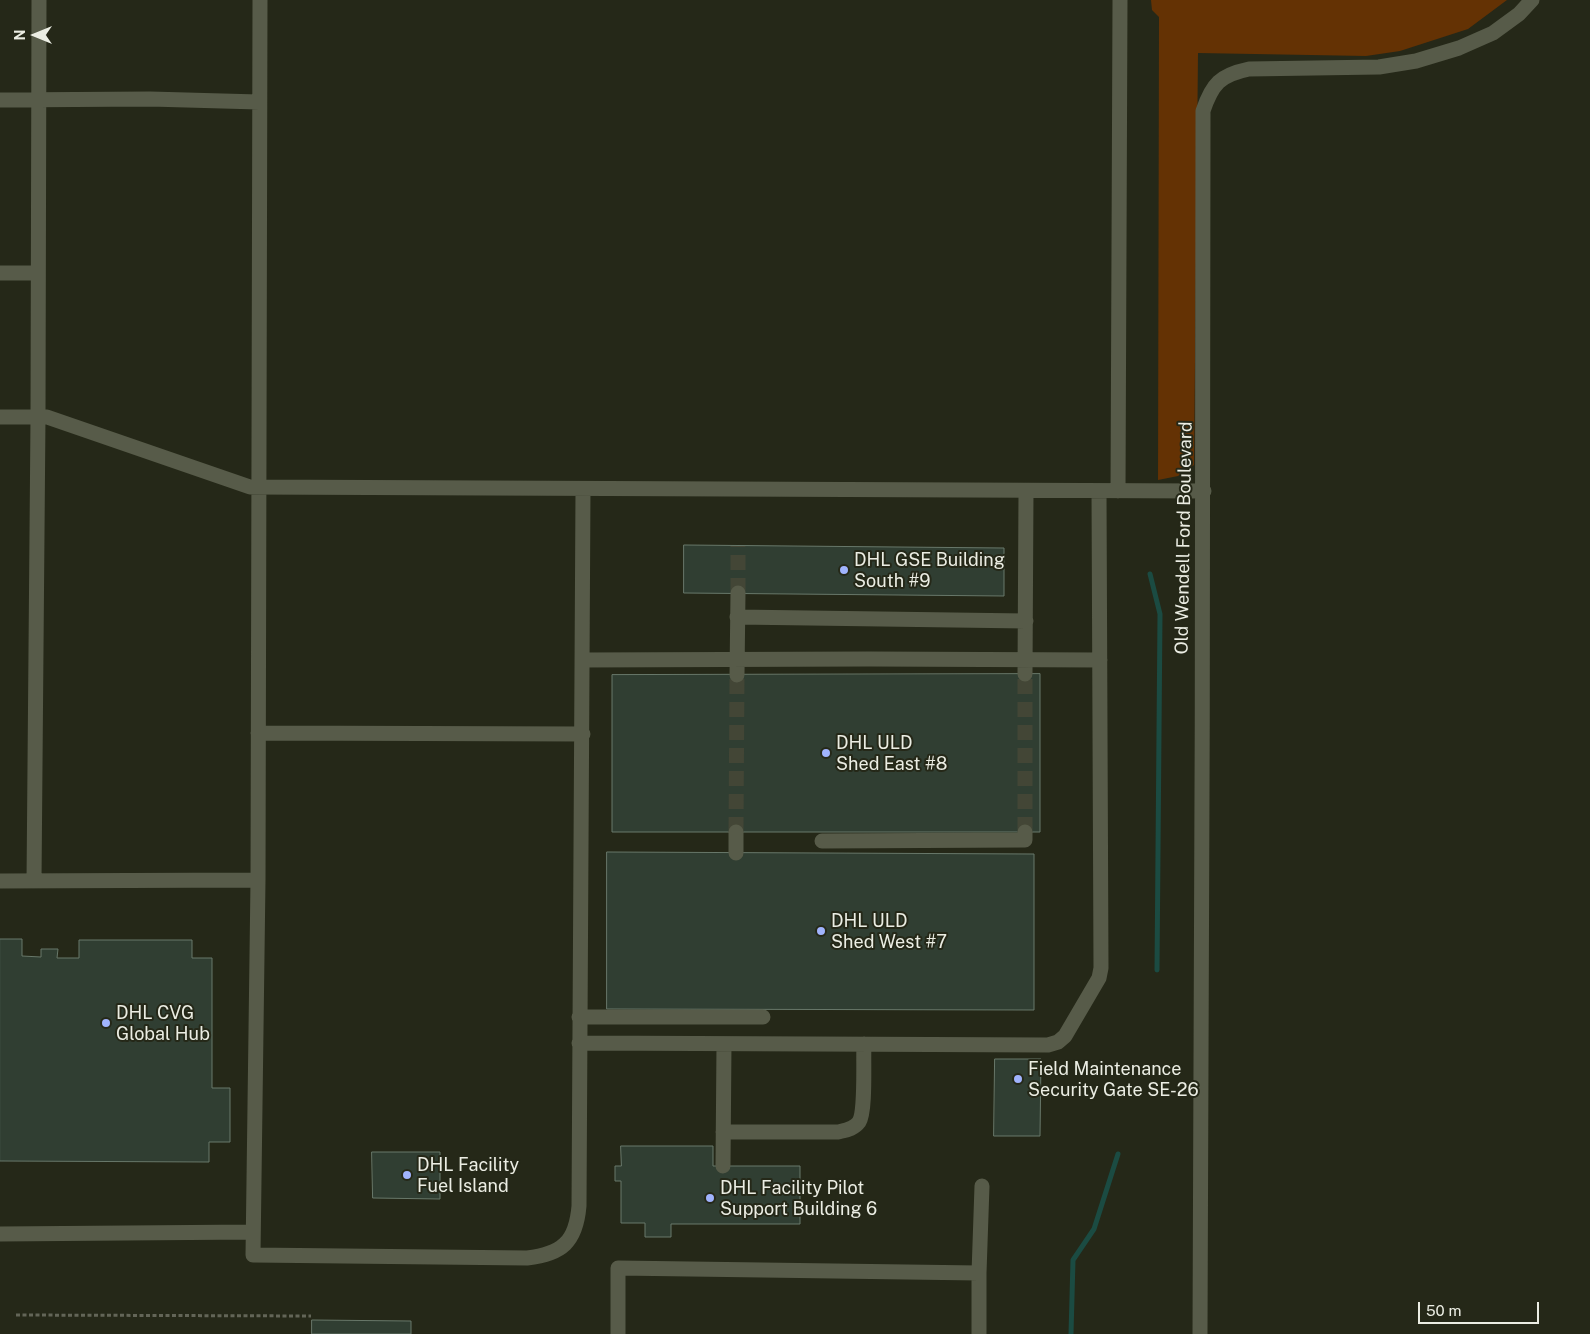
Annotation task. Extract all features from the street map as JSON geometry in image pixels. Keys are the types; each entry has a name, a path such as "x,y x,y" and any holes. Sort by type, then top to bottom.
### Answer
{"lane":[{"path":"34,881 39,0"},
{"path":"260,0 258,880 253,1256 526,1258 542,1256 564,1245 572,1236 578,1223 583,734 583,489"},
{"path":"1118,492 1120,0"},
{"name":"Old Wendell Ford Boulevard","path":"1200,1334 1201,696 1204,492 1203,111 1208,95 1219,81 1230,73 1248,69 1379,67 1416,61 1459,48 1493,33 1519,14 1532,0"},
{"path":"0,100 150,99 259,102"},
{"path":"0,273 38,274"},
{"path":"0,416 47,417 250,487 1204,492"},
{"path":"1025,667 1026,492"},
{"path":"579,1043 1048,1045 1058,1042 1065,1036 1099,978 1101,968 1099,492"},
{"path":"737,667 738,594"},
{"path":"737,617 1026,621"},
{"path":"582,660 737,667 869,659 1025,667 1100,660"},
{"path":"258,732 583,734"},
{"path":"736,832 736,853"},
{"path":"822,841 1025,840 1025,832"},
{"path":"0,881 258,880"},
{"path":"580,1017 763,1017"},
{"path":"722,1166 724,1044"},
{"path":"723,1132 838,1132 850,1129 859,1122 863,1110 864,1044"},
{"path":"979,1334 982,1186"},
{"path":"0,1234 253,1232"},
{"path":"618,1334 618,1268 979,1274"}],"path":[{"path":"16,1315 311,1316"}],"shaded area":[{"path":"1151,0 1507,0 1468,29 1400,51 1366,56 1198,53 1194,465 1178,476 1158,480 1159,17 1152,10"}],"building":[{"name":"DHL GSE Building South #9","path":"684,545 1004,548 1004,596 684,593"},
{"name":"DHL ULD Shed East #8","path":"1040,674 1040,832 612,832 612,675"},
{"name":"DHL ULD Shed West #7","path":"607,852 1034,854 1034,1010 607,1009"},
{"name":"DHL CVG Global Hub","path":"0,939 22,939 22,956 41,957 41,949 58,949 57,958 79,958 79,940 192,940 192,958 212,958 212,1088 230,1088 230,1142 209,1142 209,1162 0,1161"},
{"name":"Field Maintenance Security Gate SE-26","path":"995,1059 1041,1059 1040,1136 994,1136"},
{"name":"DHL Facility Pilot Support Building 6","path":"621,1146 713,1146 713,1166 800,1166 800,1224 671,1224 671,1237 645,1237 645,1223 621,1223 621,1181 615,1181 615,1166 621,1166"},
{"name":"DHL Facility Fuel Island","path":"372,1152 440,1152 440,1199 373,1198"},
{"path":"312,1320 411,1321 411,1334 312,1334"}],"waterway":[{"path":"1150,574 1160,614 1157,970"},
{"path":"1071,1334 1073,1260 1094,1229 1118,1154"}],"tunnel":[{"path":"738,546 738,593"},
{"path":"1025,674 1025,832"},
{"path":"736,832 737,675"}],"place":[{"name":"DHL GSE Building South #9","path":"844,570"},
{"name":"DHL ULD Shed East #8","path":"826,753"},
{"name":"DHL ULD Shed West #7","path":"821,931"},
{"name":"DHL CVG Global Hub","path":"106,1023"},
{"name":"Field Maintenance Security Gate SE-26","path":"1018,1079"},
{"name":"DHL Facility Fuel Island","path":"407,1175"},
{"name":"DHL Facility Pilot Support Building 6","path":"710,1198"}]}
